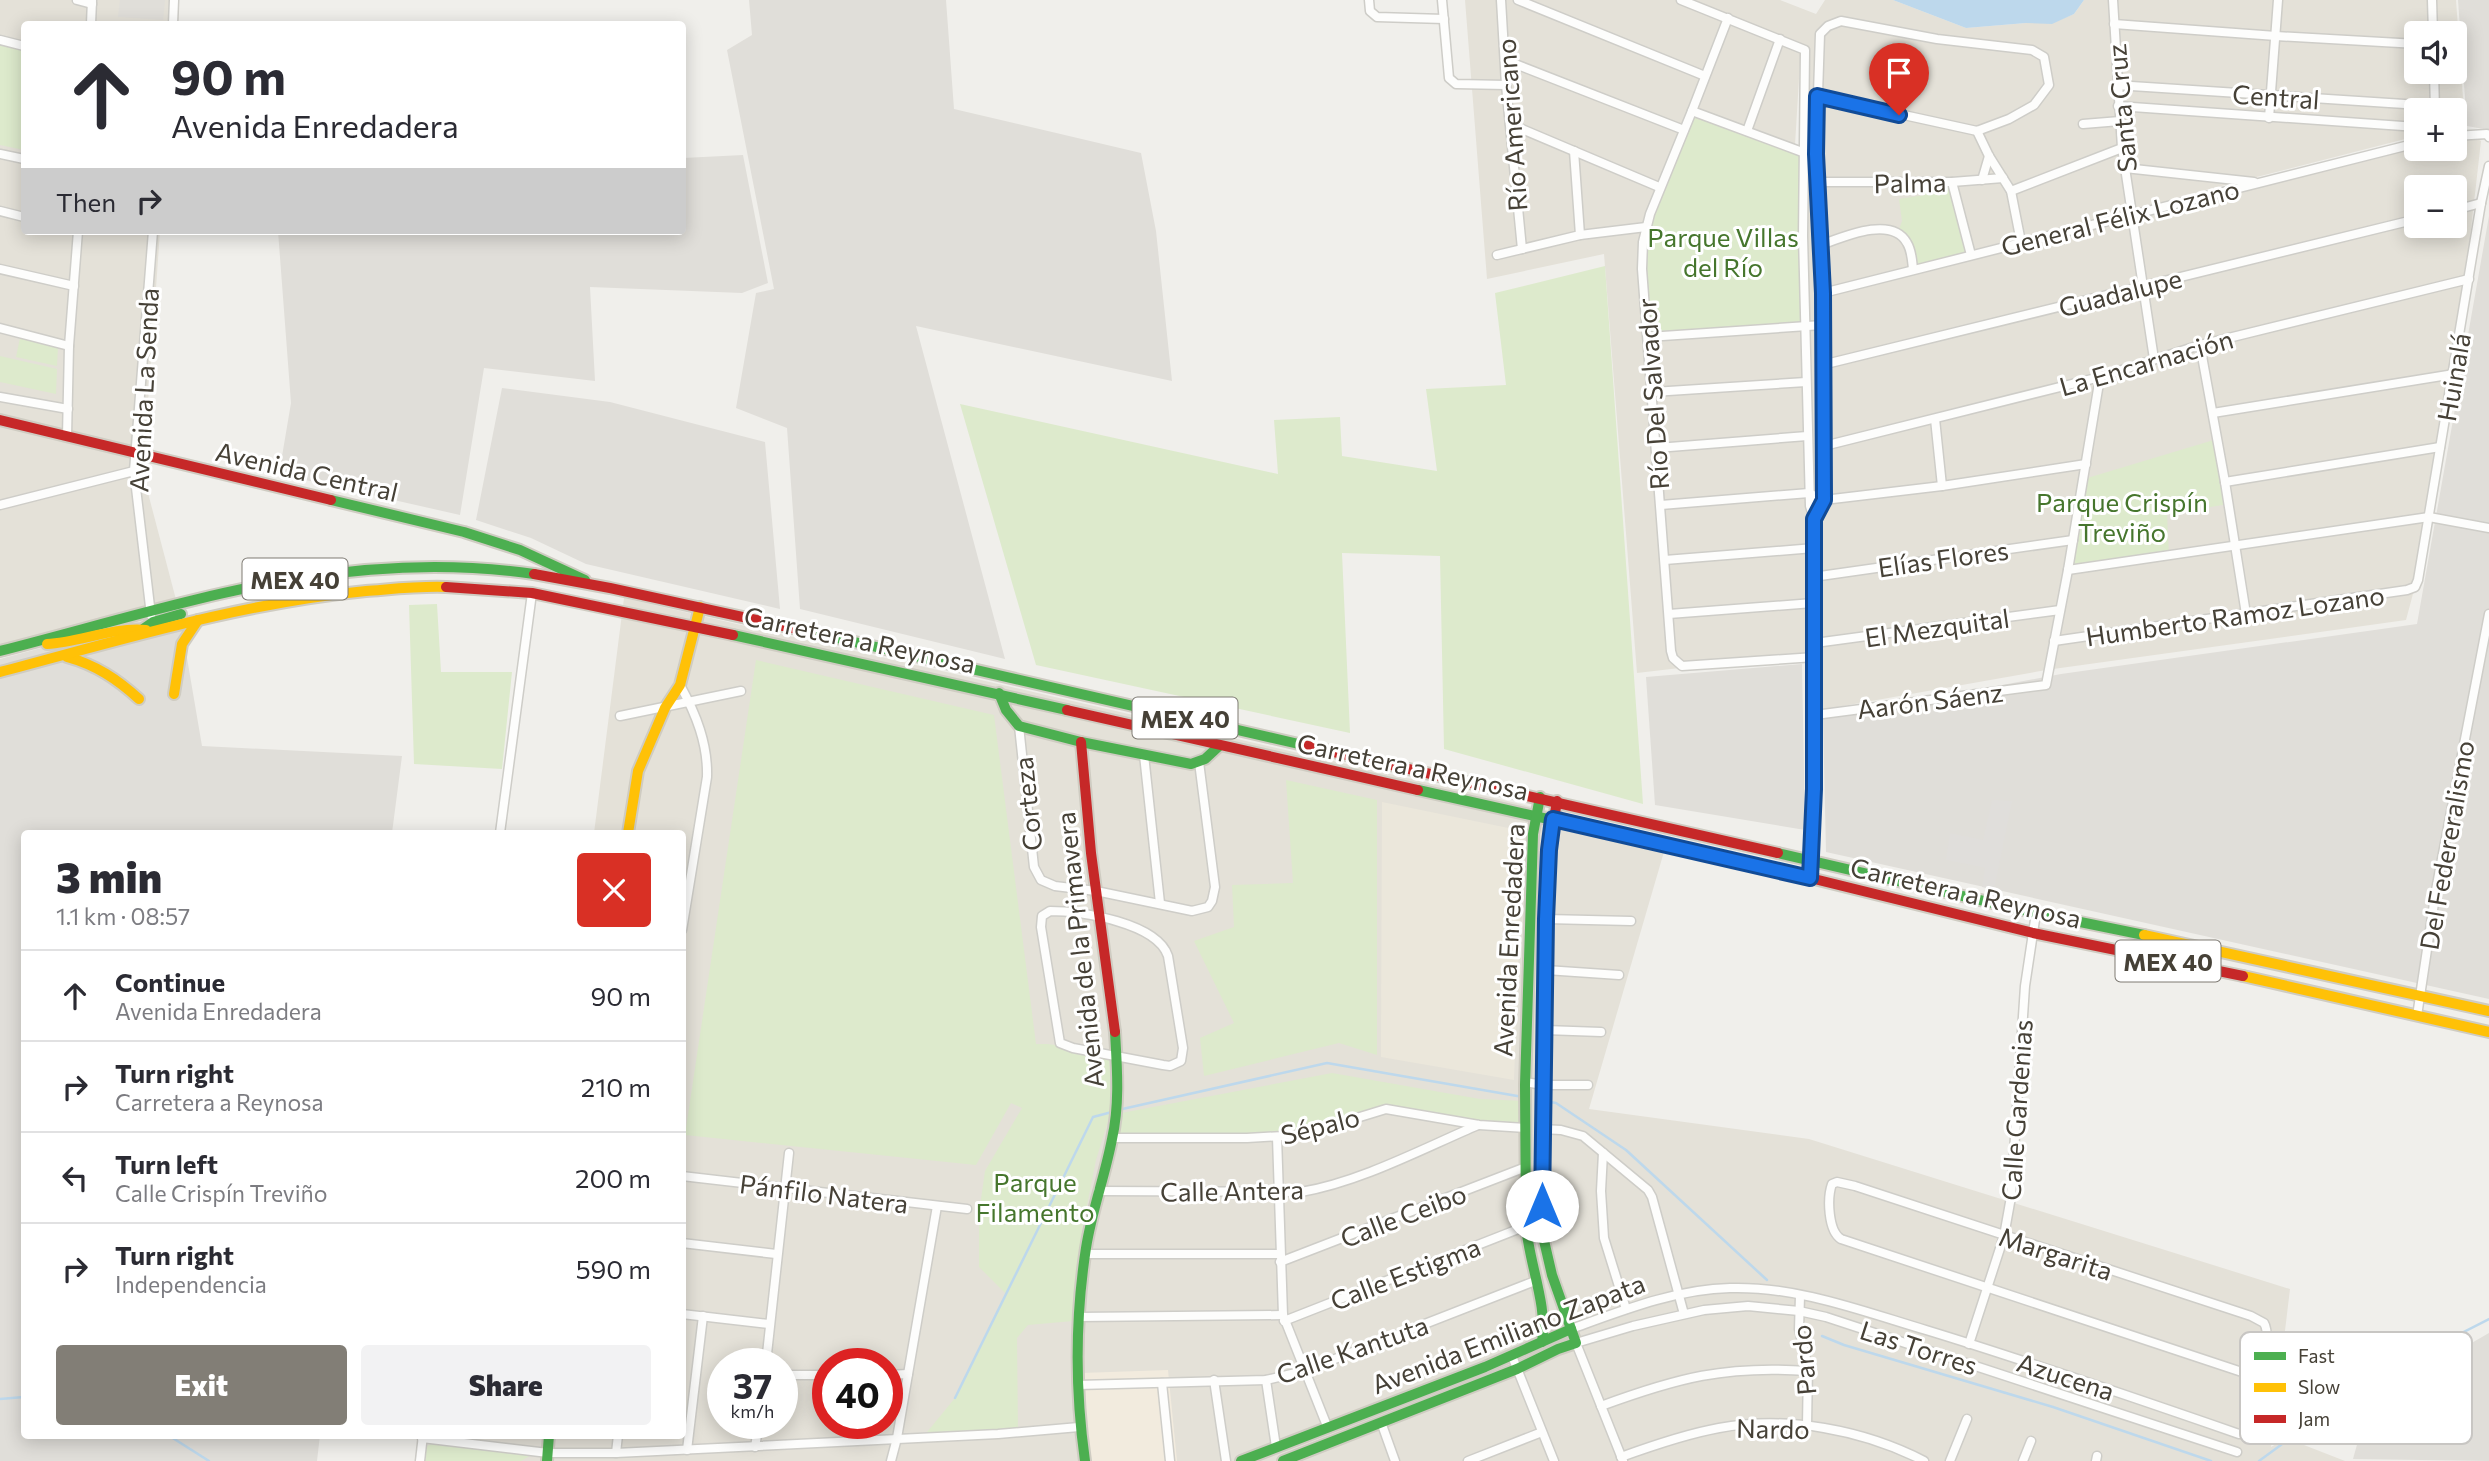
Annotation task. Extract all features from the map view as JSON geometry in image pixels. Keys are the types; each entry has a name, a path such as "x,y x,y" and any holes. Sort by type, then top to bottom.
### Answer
{"main road":[{"name":"Avenida Central","path":"0,420 464,532 520,551 597,586"},
{"name":"MEX 40","path":"0,672 64,656 226,601 239,591 339,571 460,568 512,572 597,586"},
{"name":"Carretera a Reynosa","path":"597,586 1558,801 2036,913 2220,950 2489,1011"},
{"name":"MEX 40","path":"0,651 32,643 198,620 295,600 382,589 459,587 532,593"},
{"name":"Carretera a Reynosa","path":"532,593 955,684 1810,878 2033,933 2489,1032"},
{"path":"628,830 638,771 665,708 680,685 700,607"},
{"path":"174,694 183,644 198,620"},
{"path":"32,643 63,644 120,630 148,627"},
{"path":"64,656 106,670 139,699"},
{"path":"955,684 985,686 1012,677"},
{"path":"999,694 1006,710 1019,726 1081,742 1185,764 1199,762 1219,746"},
{"name":"Avenida de la Primavera","path":"1081,742 1116,1055 1117,1089 1112,1138 1085,1254 1079,1317 1079,1427 1085,1461"},
{"name":"Avenida Enredadera","path":"1540,797 1533,834 1525,1084 1526,1226 1545,1325 1542,1342"},
{"name":"Avenida Enredadera","path":"1558,801 1549,850 1546,919 1542,1232 1552,1275 1576,1343"},
{"path":"1526,1121 1542,1121"},
{"name":"Avenida Emiliano Zapata","path":"1241,1461 1513,1356 1571,1329"},
{"name":"Avenida Emiliano Zapata","path":"1283,1461 1576,1343"},
{"path":"547,1457 549,1439"}],"street":[{"path":"77,0 92,2 91,21"},
{"path":"173,21 174,0"},
{"path":"1369,0 1372,15 1377,17 1444,19"},
{"path":"1442,0 1449,78 1452,82 1506,85"},
{"name":"Río Americano","path":"1501,0 1506,85 1522,249"},
{"path":"1518,0 1705,76"},
{"path":"1681,0 1805,50 1802,152 1807,436 1810,506 1814,519 1815,643 1810,878"},
{"name":"Santa Cruz","path":"2113,0 2116,85 2122,148 2154,359"},
{"path":"2269,118 2278,0"},
{"path":"2432,0 2433,21"},
{"name":"Río Del Salvador","path":"1728,18 1659,187 1646,227 1642,269 1673,659 1682,666 1815,657"},
{"path":"1814,519 1824,500 1823,293 1816,154 1817,96 1820,34 1828,26 1841,21 1937,39 2032,50 2042,54 2047,63 2049,85 2034,106 1977,131 1817,96"},
{"path":"2113,24 2404,43"},
{"path":"1747,131 1780,39"},
{"path":"0,40 21,45"},
{"path":"1505,60 1684,130"},
{"name":"Central","path":"2116,85 2404,106"},
{"name":"Central","path":"2118,106 2404,126"},
{"path":"1692,111 1802,152 1816,154"},
{"path":"2083,124 2120,121"},
{"path":"1510,124 1659,187"},
{"path":"1977,131 2011,191 2021,242"},
{"path":"2467,136 2488,136"},
{"name":"General Félix Lozano","path":"1823,293 2404,146"},
{"path":"2011,191 2122,148"},
{"path":"1574,151 1580,235"},
{"path":"0,154 21,158"},
{"path":"1982,180 1989,156"},
{"name":"Huinalá","path":"2415,587 2489,166"},
{"path":"2125,168 2259,183"},
{"name":"Palma","path":"1818,182 1952,182 2003,178"},
{"path":"1952,182 1971,255"},
{"path":"2467,206 2481,203"},
{"path":"0,211 21,216"},
{"name":"Guadalupe","path":"1822,365 2404,222"},
{"path":"1497,255 1580,235 1646,227"},
{"path":"1821,245 1861,232 1893,230 1908,244 1913,270"},
{"path":"67,436 69,346 78,235"},
{"name":"Avenida La Senda","path":"148,627 134,471 153,235"},
{"path":"0,269 74,286"},
{"name":"La Encarnación","path":"1824,446 2100,377 2200,345 2469,279"},
{"path":"1648,337 1822,325"},
{"path":"0,328 69,346"},
{"path":"2200,345 2246,614"},
{"path":"2213,414 2454,374"},
{"path":"2054,641 2100,377"},
{"path":"1653,393 1806,382"},
{"path":"0,397 68,409"},
{"path":"1935,419 1942,486"},
{"path":"1657,448 1807,436"},
{"path":"2225,482 2441,447"},
{"path":"1661,505 1809,493 1824,500 1942,486 2086,464"},
{"path":"0,505 134,471"},
{"path":"2068,570 2429,517 2489,528"},
{"name":"Elías Flores","path":"1813,577 2073,540"},
{"path":"1665,560 1814,548"},
{"name":"Humberto Ramoz Lozano","path":"2054,641 2415,587"},
{"path":"500,830 532,593"},
{"path":"1669,614 1813,603"},
{"name":"El Mezquital","path":"1815,643 2060,610"},
{"name":"Del Federeralismo","path":"2417,1016 2440,867 2489,614"},
{"name":"Aarón Sáenz","path":"1815,715 2046,685 2054,641"},
{"path":"680,685 690,703 706,748 707,777 686,906"},
{"path":"620,716 741,691"},
{"name":"Corteza","path":"1019,726 1034,867 1041,880 1055,886 1096,893"},
{"path":"1144,755 1160,903"},
{"path":"1096,893 1192,911 1208,907 1215,887 1199,762"},
{"path":"1057,911 1100,915 1135,927 1162,944 1168,956 1183,1048 1181,1061 1170,1066 1073,1048 1060,1043 1041,927 1042,916 1045,912 1057,911"},
{"name":"Calle Gardenias","path":"1969,1343 2004,1236 2011,1197 2025,986 2036,913"},
{"path":"1546,919 1631,921"},
{"path":"1546,970 1619,975"},
{"path":"1545,1030 1601,1032"},
{"path":"1525,1084 1542,1088 1588,1086"},
{"name":"Sépalo","path":"1112,1138 1301,1135 1385,1109 1479,1125 1526,1121"},
{"path":"1542,1121 1577,1133 1648,1190 1653,1197 1684,1314"},
{"name":"Calle Antera","path":"1098,1191 1301,1192 1320,1189 1479,1125"},
{"path":"1277,1137 1283,1318 1327,1426"},
{"path":"767,1348 789,1153"},
{"path":"1603,1153 1601,1191 1604,1238 1626,1309"},
{"name":"Calle Ceibo","path":"1085,1254 1280,1258 1527,1167"},
{"name":"Pánfilo Natera","path":"686,1176 967,1209"},
{"name":"Margarita","path":"1988,1288 1835,1236 1832,1228 1830,1188 1834,1182 1855,1186 2250,1316 2264,1323 2268,1332"},
{"path":"903,1403 937,1206"},
{"name":"Calle Estigma","path":"1079,1317 1283,1318 1526,1226"},
{"path":"686,1243 776,1254"},
{"name":"Calle Kantuta","path":"1078,1385 1266,1380 1304,1371 1535,1281"},
{"name":"Avenida Emiliano Zapata","path":"1571,1329 1626,1309 1680,1295 1728,1288 1766,1289 1800,1296"},
{"path":"1988,1288 2240,1371"},
{"name":"Azucena","path":"1800,1296 1827,1300 1969,1343 2240,1434"},
{"name":"Pardo","path":"1800,1296 1799,1329 1808,1371 1807,1425"},
{"name":"Avenida Emiliano Zapata","path":"1576,1343 1684,1314 1748,1306 1799,1311"},
{"name":"Las Torres","path":"1799,1311 1826,1317 2237,1452"},
{"path":"686,1314 769,1324"},
{"path":"687,1450 703,1316"},
{"path":"1885,1336 1890,1319"},
{"path":"1576,1343 1622,1459"},
{"path":"1513,1356 1554,1461"},
{"path":"1601,1406 1667,1382 1721,1371 1745,1368 1808,1371"},
{"path":"903,1374 908,1374"},
{"path":"1214,1380 1226,1461"},
{"path":"1266,1380 1276,1447"},
{"path":"1162,1383 1170,1461"},
{"path":"1950,1461 1966,1419"},
{"path":"1381,1422 1395,1461"},
{"path":"2205,1441 2211,1424"},
{"name":"Nardo","path":"1622,1459 1682,1436 1722,1427 1807,1425 1877,1442 1924,1461"},
{"path":"903,1438 1079,1427"},
{"path":"1468,1461 1542,1432"},
{"path":"420,1461 423,1439"},
{"path":"435,1439 547,1457 881,1439"},
{"path":"616,1453 618,1439"},
{"path":"755,1447 756,1439"},
{"path":"891,1461 897,1439"},
{"path":"2023,1461 2031,1441"}],"shaded area":[{"path":"0,0 177,0 175,21 21,21 21,235 160,235 143,474 179,611 0,656"},
{"path":"120,0 165,0 163,20 118,17"},
{"path":"749,0 946,0 954,109 1141,153 1156,231 1172,381 916,326 1005,659 800,609 787,428 736,408 756,293 774,289 727,50 752,35"},
{"path":"1465,0 1780,0 1816,14 1825,0 1893,0 1966,28 2052,23 2074,14 2084,0 2456,0 2458,21 2404,21 2404,84 2462,84 2463,98 2404,98 2404,139 2186,195 2404,144 2404,161 2467,161 2467,133 2481,141 2466,273 2414,590 2406,620 2046,670 1809,712 1809,653 1637,673 1604,254 1487,279","holes":["1801,63 1806,272 1795,145"]},
{"path":"2458,0 2489,0 2489,130 2467,126 2464,84 2467,84 2467,21 2460,21"},
{"path":"743,155 768,283 742,293 590,287 595,381 484,368 460,515 279,474 291,403 278,235 686,235 686,158"},
{"path":"2489,216 2489,999 1826,852 1823,719 2061,674 2417,624"},
{"path":"502,388 610,402 765,442 780,609 586,564 531,538 476,520"},
{"path":"624,598 1668,838 1589,1109 1809,1139 2290,1289 2285,1332 2240,1332 2240,1444 2271,1444 2271,1447 2276,1444 2301,1444 2345,1461 419,1461 423,1439 686,1439 686,830 594,830"},
{"path":"179,611 202,746 402,756 392,830 21,830 21,1439 320,1439 317,1461 0,1461 0,659"},
{"path":"1802,664 1805,830 1655,805 1646,677"},
{"path":"1992,800 2012,801 1994,890 1982,887 1985,868 1946,860 1950,833 1983,840"},
{"path":"1382,802 1523,831 1514,1080 1381,1057"},
{"path":"2489,1333 2489,1461 2353,1459 2357,1444 2472,1444 2472,1343"},
{"path":"1168,1370 1177,1461 1092,1461 1084,1429 1081,1373"}],"green space":[{"path":"0,45 21,48 21,149 0,145"},
{"name":"Parque Villas del Río","path":"1692,111 1802,152 1805,326 1648,337 1643,242"},
{"path":"1925,182 1952,182 1971,255 1913,269 1910,250 1898,232 1902,221 1899,199 1925,195"},
{"path":"1605,266 1643,804 1444,749 1440,556 1342,553 1350,733 1036,665 960,404 1278,474 1274,420 1340,417 1342,456 1437,471 1426,389 1506,385 1495,293"},
{"path":"20,338 58,347 57,366 16,357"},
{"path":"0,356 57,369 56,394 0,382"},
{"name":"Parque Crispín Treviño","path":"2217,439 2229,504 2167,514 2169,555 2068,570 2084,479"},
{"path":"437,604 441,672 512,672 502,769 414,764 409,605"},
{"name":"Parque Filamento","path":"756,660 994,715 1036,1044 1109,1054 1112,1108 1096,1160 1081,1236 1073,1321 1028,1325 1017,1338 1018,1432 923,1437 955,1398 1006,1294 979,1267 979,1213 985,1171 1022,1108 1011,1103 976,1165 686,1135"},
{"path":"1286,780 1377,800 1377,1055 1339,1043 1204,1076 1200,1038 1234,1023 1194,941 1234,927 1232,885 1293,883"},
{"path":"1332,1073 1480,1099 1525,1101 1526,1128 1394,1109 1301,1135 1112,1138 1116,1114"},
{"path":"427,1446 520,1447 533,1454 521,1461 424,1461"}],"water":[{"path":"1893,0 2084,0 2074,14 2052,24 2026,23 1966,28"}],"waterway":[{"path":"1118,1110 1327,1063 1523,1097"},
{"path":"1544,1101 1556,1103 1626,1150 1767,1280"},
{"path":"955,1398 1093,1117 1112,1112"},
{"path":"2464,1332 2489,1319"},
{"path":"1822,1336 1844,1345 2053,1407 2211,1461"},
{"path":"0,1399 21,1397"},
{"path":"174,1439 209,1461"},
{"path":"2259,1461 2282,1444"}],"traffic: fast":[{"path":"331,500 464,532 520,550 585,580"},
{"path":"0,651 198,599 329,574 396,568 464,567 534,574"},
{"path":"140,631 153,622 181,614"},
{"path":"811,632 1303,745"},
{"path":"733,635 1067,710"},
{"path":"999,693 1006,710 1019,726 1081,742 1191,764 1205,759 1219,746"},
{"path":"1418,790 1798,875"},
{"path":"1540,797 1533,834 1525,1085 1526,1226 1540,1299 1542,1342"},
{"path":"1778,853 2036,913 2144,935"},
{"path":"1283,1461 1576,1343 1552,1275 1542,1232 1544,1022"},
{"path":"1085,1461 1079,1408 1078,1328 1082,1275 1089,1234 1115,1126 1115,1032"},
{"path":"1241,1461 1485,1367 1571,1329"},
{"path":"547,1461 549,1439"}],"traffic: slow":[{"path":"0,672 136,635 273,604 366,591 446,587"},
{"path":"628,830 638,771 665,708 680,685 700,607"},
{"path":"174,694 182,644 198,620"},
{"path":"47,644 121,631 146,630"},
{"path":"67,657 106,674 139,699"},
{"path":"2144,935 2489,1011"},
{"path":"2243,976 2489,1032"}],"traffic: jam":[{"path":"0,420 331,500"},
{"path":"534,574 811,632"},
{"path":"446,587 532,593 733,635"},
{"path":"1067,710 1418,790"},
{"path":"1081,742 1091,853 1115,1032"},
{"path":"1303,745 1778,853"},
{"path":"1544,1022 1549,850 1557,801"},
{"path":"1798,875 2033,933 2243,976"}],"route":[{"path":"1542,1206 1546,919 1553,819 1810,878 1814,789 1814,519 1824,500 1823,293 1816,154 1817,96 1899,115"}]}
